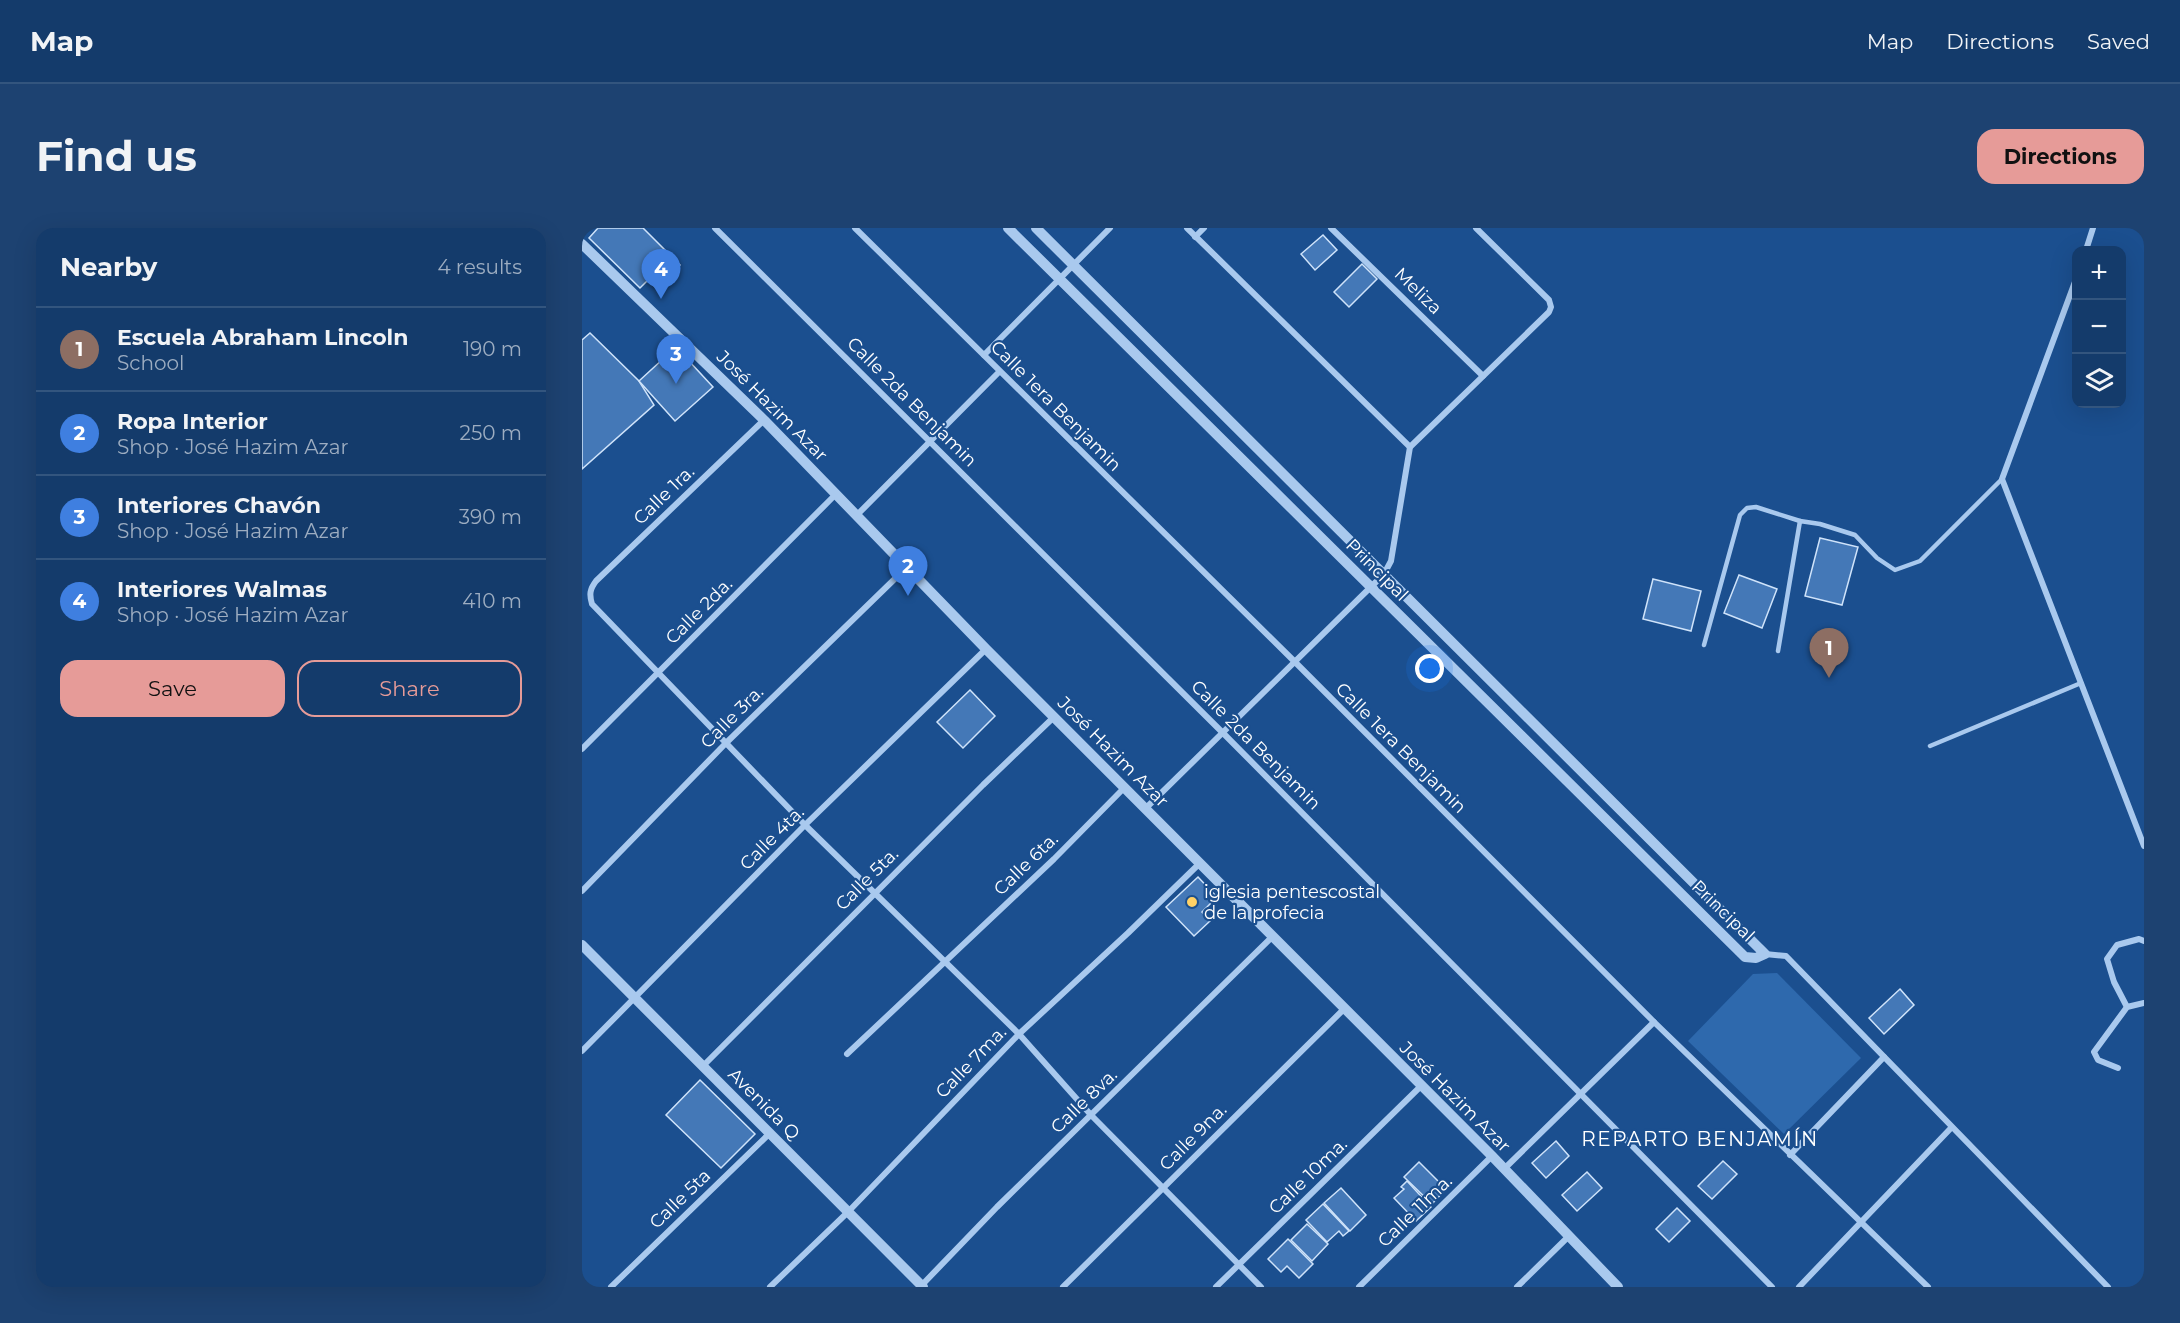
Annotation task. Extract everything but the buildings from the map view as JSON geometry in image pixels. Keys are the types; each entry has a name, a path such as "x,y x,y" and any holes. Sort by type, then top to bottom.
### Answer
{"street":[{"name":"Calle 2da Benjamin","path":"715,228 1223,733 1772,1287"},
{"name":"Calle 1era Benjamin","path":"855,228 1294,661 1654,1022 1928,1287"},
{"name":"Principal","path":"1008,228 1745,957 1756,958 1765,954 1036,228"},
{"path":"984,355 1110,228"},
{"path":"1187,228 1410,447"},
{"path":"1195,237 1204,228"},
{"name":"Meliza","path":"1331,228 1484,376"},
{"path":"1146,808 1384,574 1391,561 1410,447 1549,312 1551,307 1549,300 1476,228"},
{"path":"2087,246 2094,228"},
{"name":"José Hazim Azar","path":"582,243 764,420 986,649 1492,1156 1618,1287"},
{"path":"2072,290 2002,479 2144,846"},
{"path":"856,516 999,372"},
{"name":"Calle 1ra.","path":"659,672 598,612 590,596 591,587 764,420"},
{"name":"Calle 2da.","path":"582,749 836,493"},
{"name":"Calle 3ra.","path":"582,891 726,743 907,567"},
{"name":"Calle 4ta.","path":"582,1051 805,825 986,649"},
{"path":"659,672 805,825 1019,1034 1091,1115 1261,1287"},
{"name":"Calle 5ta.","path":"703,1066 875,892 1055,717"},
{"name":"Calle 6ta.","path":"847,1054 1054,859 1125,787"},
{"name":"Calle 7ma.","path":"770,1287 848,1212 1019,1034 1128,933 1200,862"},
{"name":"Calle 8va.","path":"921,1286 1272,937"},
{"path":"2127,1007 2114,982 2107,958 2117,945 2139,939 2144,941"},
{"name":"Avenida Q","path":"582,945 921,1286"},
{"path":"1765,954 1786,956 2107,1287"},
{"path":"2118,1068 2098,1060 2094,1052 2127,1007 2144,1003"},
{"name":"Calle 9na.","path":"1063,1287 1344,1009"},
{"path":"1504,1169 1654,1022"},
{"path":"1790,1155 1884,1057"},
{"name":"Calle 10ma.","path":"1216,1287 1421,1086"},
{"path":"1799,1287 1951,1128"},
{"name":"Calle 5ta","path":"611,1287 770,1133"},
{"name":"Calle 11ma.","path":"1359,1287 1492,1156"},
{"path":"1517,1287 1569,1236"}],"lane":[{"path":"1704,645 1740,515 1747,508 1756,507 1855,535 1877,558 1895,570 1920,561 2002,479"},
{"path":"1778,651 1800,521"},
{"path":"1930,746 2081,683"}],"shaded area":[{"path":"1777,973 1861,1058 1784,1134 1688,1041 1753,974"}],"place":[{"name":"Interiores Walmas","path":"661,299"},
{"name":"Interiores Chavón","path":"676,384"},
{"name":"Ropa Interior","path":"908,596"},
{"name":"Escuela Abraham Lincoln","path":"1829,678"},
{"name":"iglesia pentescostal de la profecia","path":"1192,902"}],"district":[{"name":"REPARTO BENJAMÍN","path":"1700,1139"}]}
